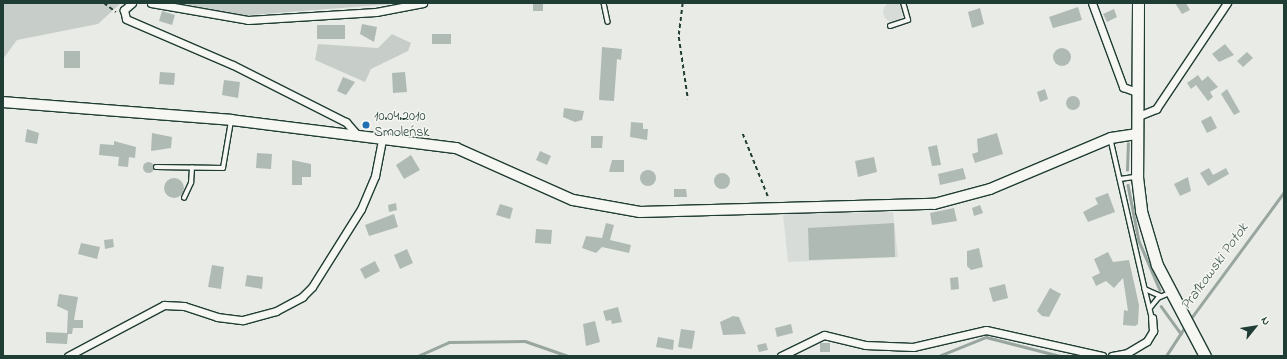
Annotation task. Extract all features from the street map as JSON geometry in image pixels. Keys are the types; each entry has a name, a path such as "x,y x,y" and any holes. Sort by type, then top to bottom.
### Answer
{"main road":[{"path":"1138,3 1136,117 1137,177 1146,234 1166,295 1177,305 1205,356"}],"street":[{"path":"132,3 124,13 130,21 233,64 346,122 358,136"},
{"path":"151,3 248,20 376,12 423,3"},
{"path":"1092,3 1122,87 1137,92"},
{"path":"1136,117 1156,109 1227,3"},
{"path":"3,102 231,120 456,148 557,194 608,208 656,212 912,206 948,201 990,190 1111,138 1136,134"},
{"path":"68,356 164,305 184,306 217,317 244,320 276,311 302,297 312,288 361,209 375,176 382,139"},
{"path":"1112,356 1127,353 1147,341 1153,331 1152,318"},
{"path":"781,356 824,335 865,345 913,347 986,330 1102,356"}],"lane":[{"path":"604,3 608,22"},
{"path":"890,26 908,20 903,3"},
{"path":"156,167 223,168 231,120"},
{"path":"1111,138 1152,318"},
{"path":"184,198 192,168"},
{"path":"1120,179 1137,177"},
{"path":"1145,288 1166,295"},
{"path":"1150,308 1166,295"}],"path":[{"path":"104,3 114,12 124,13"},
{"path":"683,3 679,37 688,99"},
{"path":"743,134 773,209"}],"shaded area":[{"path":"893,2 900,5 903,12 900,19 893,22 886,19 883,12 886,5"},
{"path":"3,3 121,3 98,24 17,40 3,59"},
{"path":"163,3 405,3 237,16"},
{"path":"392,34 411,43 408,51 371,69 365,82 315,60 318,44 378,48"},
{"path":"893,212 898,257 788,262 783,214"}],"building":[{"path":"1175,3 1186,3 1190,10 1182,14"},
{"path":"533,4 543,4 543,11 533,11"},
{"path":"1078,7 1082,20 1053,28 1049,17"},
{"path":"980,8 984,24 972,28 968,12"},
{"path":"1114,9 1117,17 1107,22 1103,14"},
{"path":"162,11 175,15 172,25 159,21"},
{"path":"362,24 377,27 374,42 360,34"},
{"path":"317,25 345,25 345,39 317,39"},
{"path":"432,34 451,34 451,44 432,44"},
{"path":"1225,44 1234,55 1219,62 1212,54"},
{"path":"602,47 622,49 621,60 617,59 614,101 599,100"},
{"path":"1062,48 1068,51 1071,57 1068,63 1062,66 1056,63 1053,57 1056,51"},
{"path":"64,51 80,51 80,68 64,68"},
{"path":"1247,52 1253,58 1243,67 1237,61"},
{"path":"160,72 175,73 174,85 159,84"},
{"path":"405,72 407,92 393,93 392,73"},
{"path":"1198,75 1202,81 1208,76 1218,87 1210,92 1213,97 1208,101 1196,85 1191,89 1187,83"},
{"path":"343,77 355,82 346,95 337,91"},
{"path":"224,80 240,82 238,98 222,95"},
{"path":"1045,89 1048,99 1040,102 1037,92"},
{"path":"1227,89 1240,112 1234,115 1221,94"},
{"path":"1070,96 1076,96 1080,100 1080,106 1076,110 1070,110 1066,106 1066,100"},
{"path":"564,108 584,111 582,120 575,122 563,117"},
{"path":"1211,116 1217,128 1207,133 1201,121"},
{"path":"631,122 643,123 643,129 648,129 647,140 630,137"},
{"path":"27,129 39,133 37,144 25,142"},
{"path":"152,133 172,137 171,148 151,151"},
{"path":"997,133 1003,154 975,163 972,154 978,152 977,139"},
{"path":"591,136 603,136 602,148 591,148"},
{"path":"114,141 136,147 135,158 129,157 128,167 118,166 119,157 99,155 100,144 114,145"},
{"path":"937,145 941,165 932,166 928,147"},
{"path":"540,151 551,156 547,165 536,160"},
{"path":"257,153 272,154 271,169 256,168"},
{"path":"411,155 420,170 404,179 396,165"},
{"path":"874,157 877,172 858,177 855,161"},
{"path":"292,160 311,164 311,177 302,177 302,185 292,185"},
{"path":"612,160 624,160 624,172 609,172"},
{"path":"146,162 150,162 152,163 152,171 146,172 143,169 143,165"},
{"path":"963,168 966,179 940,185 938,174"},
{"path":"1209,168 1213,175 1226,168 1229,174 1208,186 1200,173"},
{"path":"648,170 655,175 656,178 651,185 648,186 641,181 640,178 645,171"},
{"path":"722,173 728,175 730,181 728,187 722,189 716,187 714,181 716,175"},
{"path":"1188,177 1191,191 1180,196 1174,184"},
{"path":"174,178 181,181 184,188 181,195 174,198 167,195 164,188 167,181"},
{"path":"674,189 686,189 687,197 674,197"},
{"path":"1108,193 1115,212 1088,222 1083,212 1098,204 1095,198"},
{"path":"396,203 397,210 389,212 388,205"},
{"path":"500,204 513,208 510,219 496,215"},
{"path":"980,205 983,213 974,216 972,208"},
{"path":"954,208 957,221 932,225 930,213"},
{"path":"394,214 398,227 369,236 365,225"},
{"path":"606,223 614,225 610,240 631,245 629,253 602,247 596,253 582,248 586,236 602,238"},
{"path":"894,223 895,257 809,260 808,228"},
{"path":"536,229 552,230 551,244 535,243"},
{"path":"113,239 114,247 105,249 104,240"},
{"path":"81,243 100,247 97,259 78,254"},
{"path":"979,248 983,267 971,270 967,266 967,251"},
{"path":"407,249 413,263 400,269 394,255"},
{"path":"1108,252 1113,262 1129,260 1139,305 1138,324 1135,326 1123,325 1124,310 1128,311 1123,278 1114,288 1106,281 1096,286 1092,277 1100,273 1094,259"},
{"path":"375,261 380,271 365,279 360,269"},
{"path":"212,265 224,267 221,289 208,287"},
{"path":"247,275 263,277 262,289 245,286"},
{"path":"958,277 959,289 951,290 950,278"},
{"path":"1005,284 1008,298 993,302 989,288"},
{"path":"1050,288 1061,294 1049,317 1042,316 1037,311"},
{"path":"59,294 78,297 74,320 83,320 83,328 73,328 72,334 68,334 67,344 46,343 46,332 67,333 68,311 57,306"},
{"path":"618,307 622,322 612,324 611,320 606,321 603,311"},
{"path":"733,316 739,317 746,334 723,335 720,322"},
{"path":"595,321 600,342 586,346 583,324"},
{"path":"791,324 793,333 777,337 775,328"},
{"path":"681,329 695,331 692,349 678,347"},
{"path":"658,337 674,340 673,350 656,347"},
{"path":"766,343 768,350 759,352 757,345"},
{"path":"820,343 830,343 830,352 820,352"}],"waterway":[{"path":"1127,170 1128,144"},
{"path":"1128,185 1139,241 1160,290"},
{"name":"Prałkowski Potok","path":"1189,321 1284,192"},
{"path":"1161,306 1181,334"},
{"name":"Prałkowski Potok","path":"1166,356 1185,327"},
{"name":"Prałkowski Potok","path":"939,356 986,337 1060,356"},
{"name":"Prałkowski Potok","path":"418,356 449,342 525,341 568,356"}],"place":[{"name":"10.04.2010 Smoleńsk","path":"366,125"}]}
